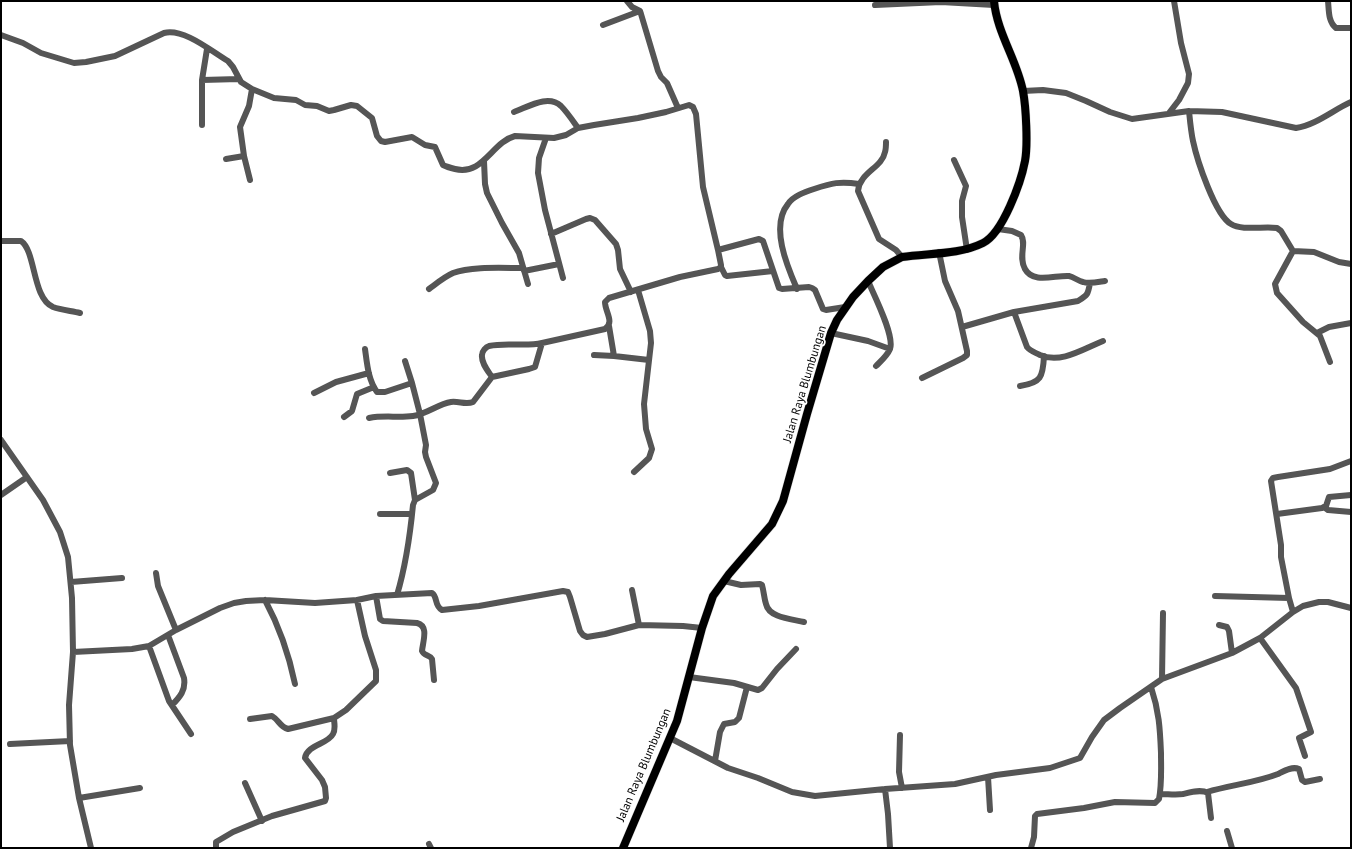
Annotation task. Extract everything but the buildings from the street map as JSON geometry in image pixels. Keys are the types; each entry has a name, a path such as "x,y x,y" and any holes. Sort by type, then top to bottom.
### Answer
{"main road":[{"name":"Jalan Raya Blumbungan","path":"623,848 636,814 680,713 702,628 714,596 724,580 772,524 783,501 807,414 832,333 845,307 852,297 883,267 902,256 967,250 991,238 998,229 1009,206 1019,182 1025,160 1026,135 1023,91 1017,70 999,27 994,3"}],"street":[{"path":"628,1 634,8 640,11 658,71 667,83 678,108"},
{"path":"1169,113 1179,100 1188,83 1189,74 1181,43 1174,1"},
{"path":"1328,1 1330,20 1332,24 1336,28 1351,28"},
{"path":"876,5 902,2 994,3"},
{"path":"603,24 640,11"},
{"path":"1,35 22,43 41,53 74,63 115,56 170,31 183,34 230,63 244,85 252,89 278,99 296,100 305,105 317,106 330,110 351,105 357,106 372,118 381,141 386,142 409,137 415,138 422,144 435,147 445,167 460,170 468,170 477,166 484,161 497,146 510,137 554,138 566,135 578,128 638,118 689,105 695,110 703,187 718,250 720,267 727,276 773,270"},
{"path":"202,126 202,80 207,49"},
{"path":"202,80 239,79"},
{"path":"250,180 244,156 240,128 249,106 252,89"},
{"path":"1023,91 1043,90 1066,93 1110,112 1132,119 1189,111 1222,112 1296,128 1316,121 1351,102"},
{"path":"514,112 539,102 556,102 561,106 578,128"},
{"path":"1189,111 1192,139 1196,155 1214,199 1225,219 1238,227 1277,228 1281,231 1293,251"},
{"path":"546,138 539,158 538,173 543,201 563,278"},
{"path":"886,142 884,157 861,179 858,191 879,239 892,247 902,256"},
{"path":"226,159 244,156"},
{"path":"954,160 966,186 962,201 962,217 967,250"},
{"path":"484,161 484,184 487,193 518,253 528,284"},
{"path":"797,289 784,253 780,229 783,210 788,202 807,191 833,183 843,182 859,184"},
{"path":"551,234 586,219 590,218 595,220 616,244 620,269 631,292"},
{"path":"998,229 1012,231 1021,235 1024,243 1022,262 1027,272 1032,276 1039,278 1071,276 1081,282 1105,281"},
{"path":"718,250 759,240 763,241 767,248 779,288 797,289 809,287 815,290 823,309 826,310 845,307"},
{"path":"1,241 21,241 24,243 39,289 50,305 56,308 80,312"},
{"path":"1293,251 1314,252 1339,262 1351,264"},
{"path":"1293,251 1275,284 1277,293 1303,322 1318,333 1330,362"},
{"path":"922,378 967,355 958,311 945,281 939,252"},
{"path":"429,289 453,273 463,271 484,268 523,269 559,264"},
{"path":"614,356 609,326 610,321 605,302 609,298 680,277 718,269 720,267"},
{"path":"868,281 889,330 892,341 890,349 884,359 876,366"},
{"path":"962,327 1014,312 1078,301 1086,296 1090,282"},
{"path":"634,472 649,458 652,449 646,429 644,404 651,343 650,331 638,290"},
{"path":"1014,312 1026,346 1030,351 1044,356 1057,357 1082,351 1103,340"},
{"path":"1318,333 1329,327 1351,323"},
{"path":"492,377 482,361 482,354 488,346 533,345 604,329 609,326"},
{"path":"832,333 868,341 890,349"},
{"path":"369,418 408,416 420,414 449,403 470,403 477,398 492,377 535,367 542,343"},
{"path":"365,349 369,373 377,392 380,393 412,383"},
{"path":"594,356 614,356 649,360"},
{"path":"1020,386 1035,382 1041,378 1044,367 1044,356"},
{"path":"405,361 420,414 426,445 426,457 436,483 434,490 415,500"},
{"path":"314,393 336,382 369,373"},
{"path":"344,417 352,411 356,394 374,387"},
{"path":"1,440 43,500 60,532 68,557 71,582 73,652 69,705 70,741 79,798 91,848"},
{"path":"1293,612 1281,557 1281,544 1271,481 1273,478 1330,468 1351,462"},
{"path":"390,473 407,470 409,471 415,500 413,505 409,545 404,574 397,595"},
{"path":"1,495 27,477"},
{"path":"1324,507 1329,498 1351,495"},
{"path":"1276,514 1324,507 1328,510 1351,512"},
{"path":"380,514 412,514"},
{"path":"156,573 158,586 176,630"},
{"path":"71,582 122,578"},
{"path":"724,580 741,585 760,584 764,590 766,605 770,612 775,615 804,622"},
{"path":"632,590 639,625"},
{"path":"73,652 132,649 149,646 176,630 220,608 240,602 266,600 314,603 357,600 376,596 432,593 435,595 439,608 448,610 563,591 568,592 580,631 587,637 639,625 702,628"},
{"path":"376,596 380,619 383,621 417,623 424,627 422,651 425,655 430,656 432,659 434,680"},
{"path":"1215,596 1289,598"},
{"path":"266,600 288,655 294,684"},
{"path":"250,719 272,716 277,719 284,728 288,729 334,718 346,710 374,684 377,677 376,670 365,636 357,600"},
{"path":"670,738 728,768 792,792 815,796 955,784 988,777 1050,768 1079,760 1092,736 1104,720 1162,680 1232,653 1260,638 1293,612 1304,606 1319,602 1328,602 1351,608"},
{"path":"1162,680 1163,613"},
{"path":"1220,625 1227,627 1229,631 1232,653"},
{"path":"168,635 185,683 183,692 172,706"},
{"path":"1260,638 1296,688 1311,732 1299,738 1305,756"},
{"path":"149,646 172,706 191,734"},
{"path":"689,677 734,683 758,690 762,688 796,649"},
{"path":"715,761 720,732 724,724 735,722 739,718 747,687"},
{"path":"1030,848 1034,837 1035,816 1037,814 1084,808 1115,802 1155,803 1159,799 1162,779 1159,719 1157,705 1151,687"},
{"path":"216,848 216,842 219,839 262,821 325,801 325,786 305,756 309,751 332,736 334,730 334,718"},
{"path":"900,735 899,772 902,788"},
{"path":"10,744 70,741"},
{"path":"1160,794 1182,794 1201,791 1207,792 1258,780 1292,768 1299,769 1304,782 1320,780"},
{"path":"988,777 990,810"},
{"path":"245,783 262,821"},
{"path":"79,798 140,788"},
{"path":"885,789 890,848"},
{"path":"1207,792 1211,818"},
{"path":"1227,831 1232,848"}]}
